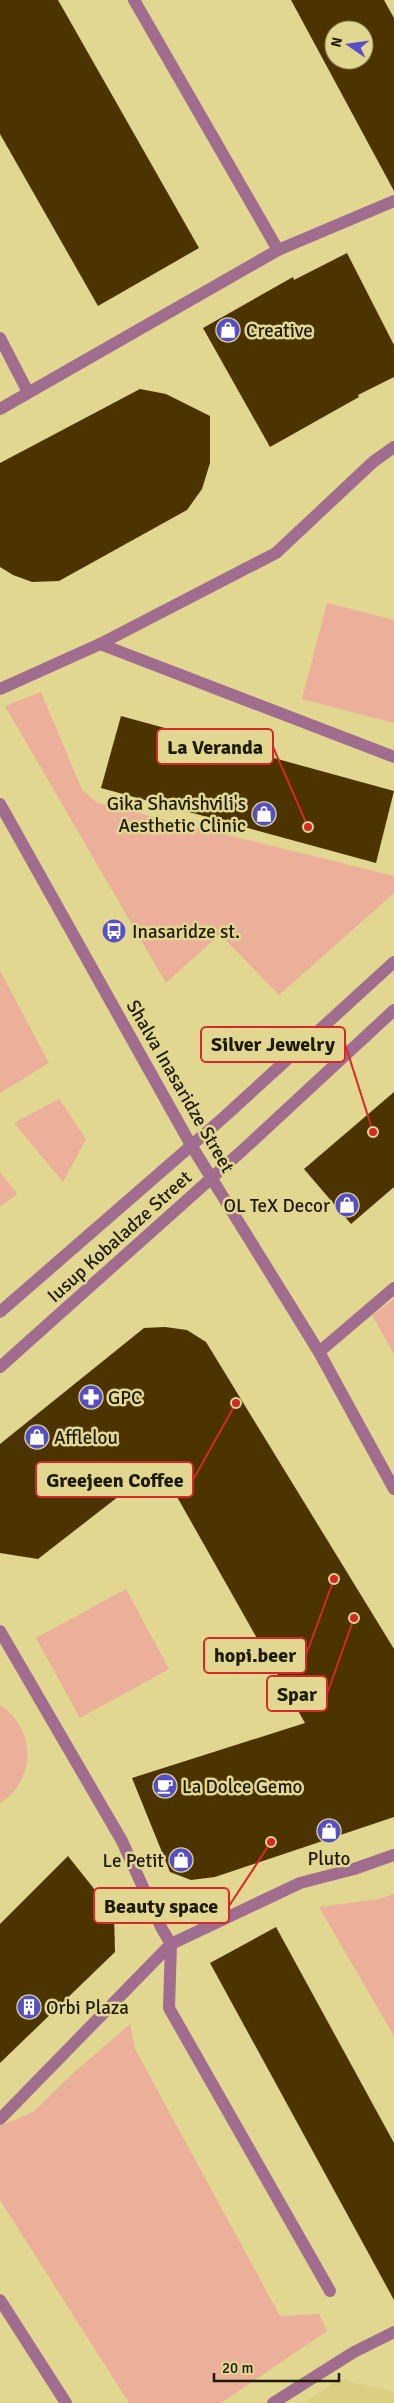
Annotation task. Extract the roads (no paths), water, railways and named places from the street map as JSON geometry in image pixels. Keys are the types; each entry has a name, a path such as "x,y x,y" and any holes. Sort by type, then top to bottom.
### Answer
{"street":[{"path":"134,0 278,250"},
{"path":"0,409 278,250 394,201"},
{"path":"0,338 28,392"},
{"path":"0,689 100,644 276,553 373,462 394,447"},
{"path":"100,644 394,757"},
{"name":"Shalva Inasaridze Street","path":"0,804 191,1145 319,1352 394,1488"},
{"name":"Iusup Kobaladze Street","path":"0,1312 130,1200 394,962"},
{"name":"Iusup Kobaladze Street","path":"0,1366 212,1177 394,1010"},
{"path":"319,1352 394,1288"},
{"path":"0,1631 122,1840 162,1929 171,1944 169,2008 330,2291"},
{"path":"0,2119 171,1944 300,1883 354,1869 394,1855"},
{"path":"0,2300 66,2403"},
{"path":"272,2403 354,2352 394,2332"}],"place":[{"name":"Creative","path":"228,330"},
{"name":"Gika Shavishvili's Aesthetic Clinic","path":"264,814"},
{"name":"La Veranda","path":"308,827"},
{"name":"Inasaridze st.","path":"114,931"},
{"name":"Silver Jewelry","path":"373,1132"},
{"name":"OL TeX Decor","path":"347,1205"},
{"name":"GPC","path":"91,1397"},
{"name":"Greejeen Coffee","path":"236,1403"},
{"name":"Afflelou","path":"37,1437"},
{"name":"hopi.beer","path":"334,1579"},
{"name":"Spar","path":"354,1618"},
{"name":"La Dolce Gemo","path":"165,1786"},
{"name":"Pluto","path":"329,1831"},
{"name":"Beauty space","path":"271,1842"},
{"name":"Le Petit","path":"181,1860"},
{"name":"Orbi Plaza","path":"29,2007"}]}
